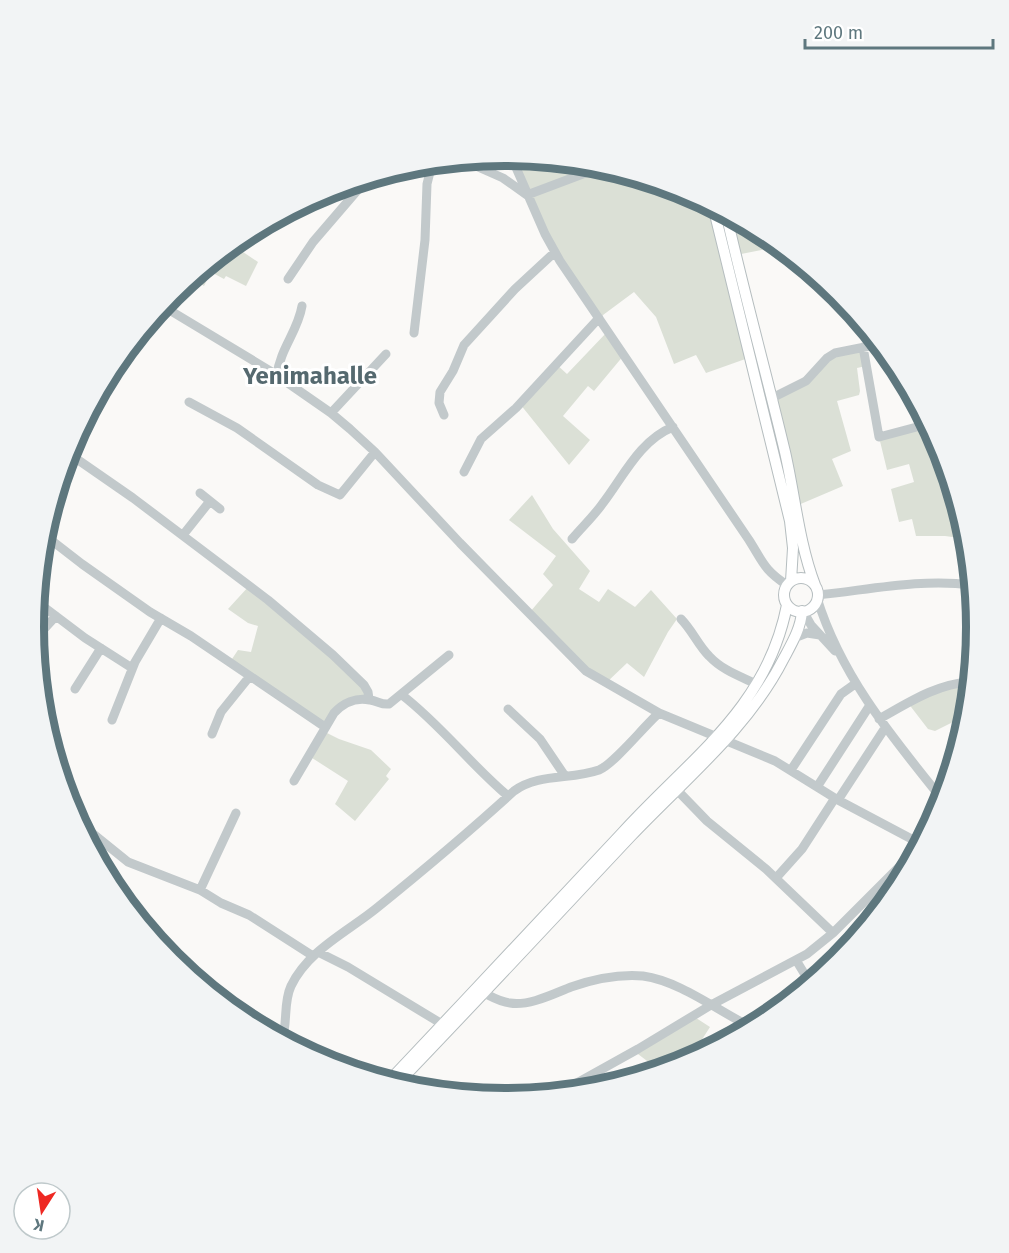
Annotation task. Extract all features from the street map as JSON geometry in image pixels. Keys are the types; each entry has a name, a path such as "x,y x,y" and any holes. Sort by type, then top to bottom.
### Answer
{"main road":[{"path":"716,217 790,521 793,548 789,583 784,593 792,609 803,611 813,606 816,593 772,398 729,224"},
{"path":"789,583 805,578 816,593"},
{"path":"762,687 788,605"},
{"path":"395,1074 624,830 747,716 762,687 794,638 803,611"},
{"path":"405,1077 677,790 721,739"}],"street":[{"path":"476,166 503,178 527,195"},
{"path":"515,166 555,252 749,540 761,563 769,572 789,583"},
{"path":"414,333 424,240 427,184 430,171"},
{"path":"527,195 586,173"},
{"path":"288,279 305,252 358,189"},
{"path":"444,415 440,403 440,392 464,345 515,289 555,252"},
{"path":"277,375 281,353 297,326 302,306"},
{"path":"170,310 277,375 331,413 375,452 575,662 594,676 659,713 764,756 913,840"},
{"path":"464,472 481,439 516,408 599,318"},
{"path":"772,398 806,381 827,358 835,353 870,346"},
{"path":"863,347 879,437 919,426"},
{"path":"331,413 386,354"},
{"path":"189,402 237,428 318,485 340,495 375,452"},
{"path":"572,539 603,504 646,446 659,434 673,427"},
{"path":"76,458 183,535 267,600 333,655 364,685 369,699"},
{"path":"200,493 220,509"},
{"path":"183,535 210,501"},
{"path":"51,540 161,618 325,727"},
{"path":"934,789 885,728 855,684 840,657 816,593 920,584 964,584"},
{"path":"44,607 132,668"},
{"path":"803,611 811,625 840,657"},
{"path":"44,629 56,616"},
{"path":"112,720 132,668 161,618"},
{"path":"681,619 717,663 736,676 762,687"},
{"path":"794,638 807,633 821,636"},
{"path":"75,689 101,648"},
{"path":"294,781 325,727 341,706 352,700 369,699 385,705 402,695 450,655"},
{"path":"212,734 221,712 250,676"},
{"path":"879,719 932,690 962,683"},
{"path":"791,770 841,694 855,684"},
{"path":"402,695 426,714 485,776 508,796"},
{"path":"817,787 870,705"},
{"path":"508,709 540,739 565,776"},
{"path":"285,1032 288,993 301,969 316,954 427,867 524,784 585,773 606,766 659,713"},
{"path":"776,878 802,849 885,728"},
{"path":"677,790 706,821 750,855 833,933"},
{"path":"200,890 236,813"},
{"path":"93,834 128,862 200,890 221,903 249,915 316,954 348,967 442,1024"},
{"path":"580,1081 815,948 891,878"},
{"path":"796,960 806,975"},
{"path":"484,993 498,1000 517,1004 543,998 594,980 634,976 665,981 742,1022"}],"shaded area":[{"path":"516,166 565,169 624,181 653,190 708,213 716,217 751,357 706,373 696,355 674,364 656,317 634,292 599,318 560,261"},
{"path":"729,224 769,249 736,255"},
{"path":"253,240 243,252 258,262 246,286 226,276 224,279 211,272 204,286 198,282 224,261"},
{"path":"608,331 624,355 594,391 588,386 563,416 590,440 569,465 520,404 556,364 567,374"},
{"path":"863,347 866,366 857,368 859,395 837,401 851,451 832,459 843,486 796,506 772,398 783,394 827,358"},
{"path":"919,426 941,478 957,538 916,536 912,519 899,522 891,489 914,482 909,464 887,470 879,437"},
{"path":"532,495 553,529 590,571 579,589 599,602 608,589 635,607 651,590 677,619 644,677 627,663 606,683 586,671 530,612 553,585 543,574 556,556 509,520"},
{"path":"249,586 300,627 369,695 352,700 325,727 230,662 238,650 251,652 258,626 248,623 228,609"},
{"path":"962,685 956,721 935,731 928,729 908,703"},
{"path":"323,731 371,750 391,769 386,776 389,779 355,821 335,804 348,781 309,756"},
{"path":"693,1016 710,1027 701,1041 703,1042 653,1063 651,1064 634,1051"}],"district":[{"name":"Yenimahalle","path":"310,376"}]}
